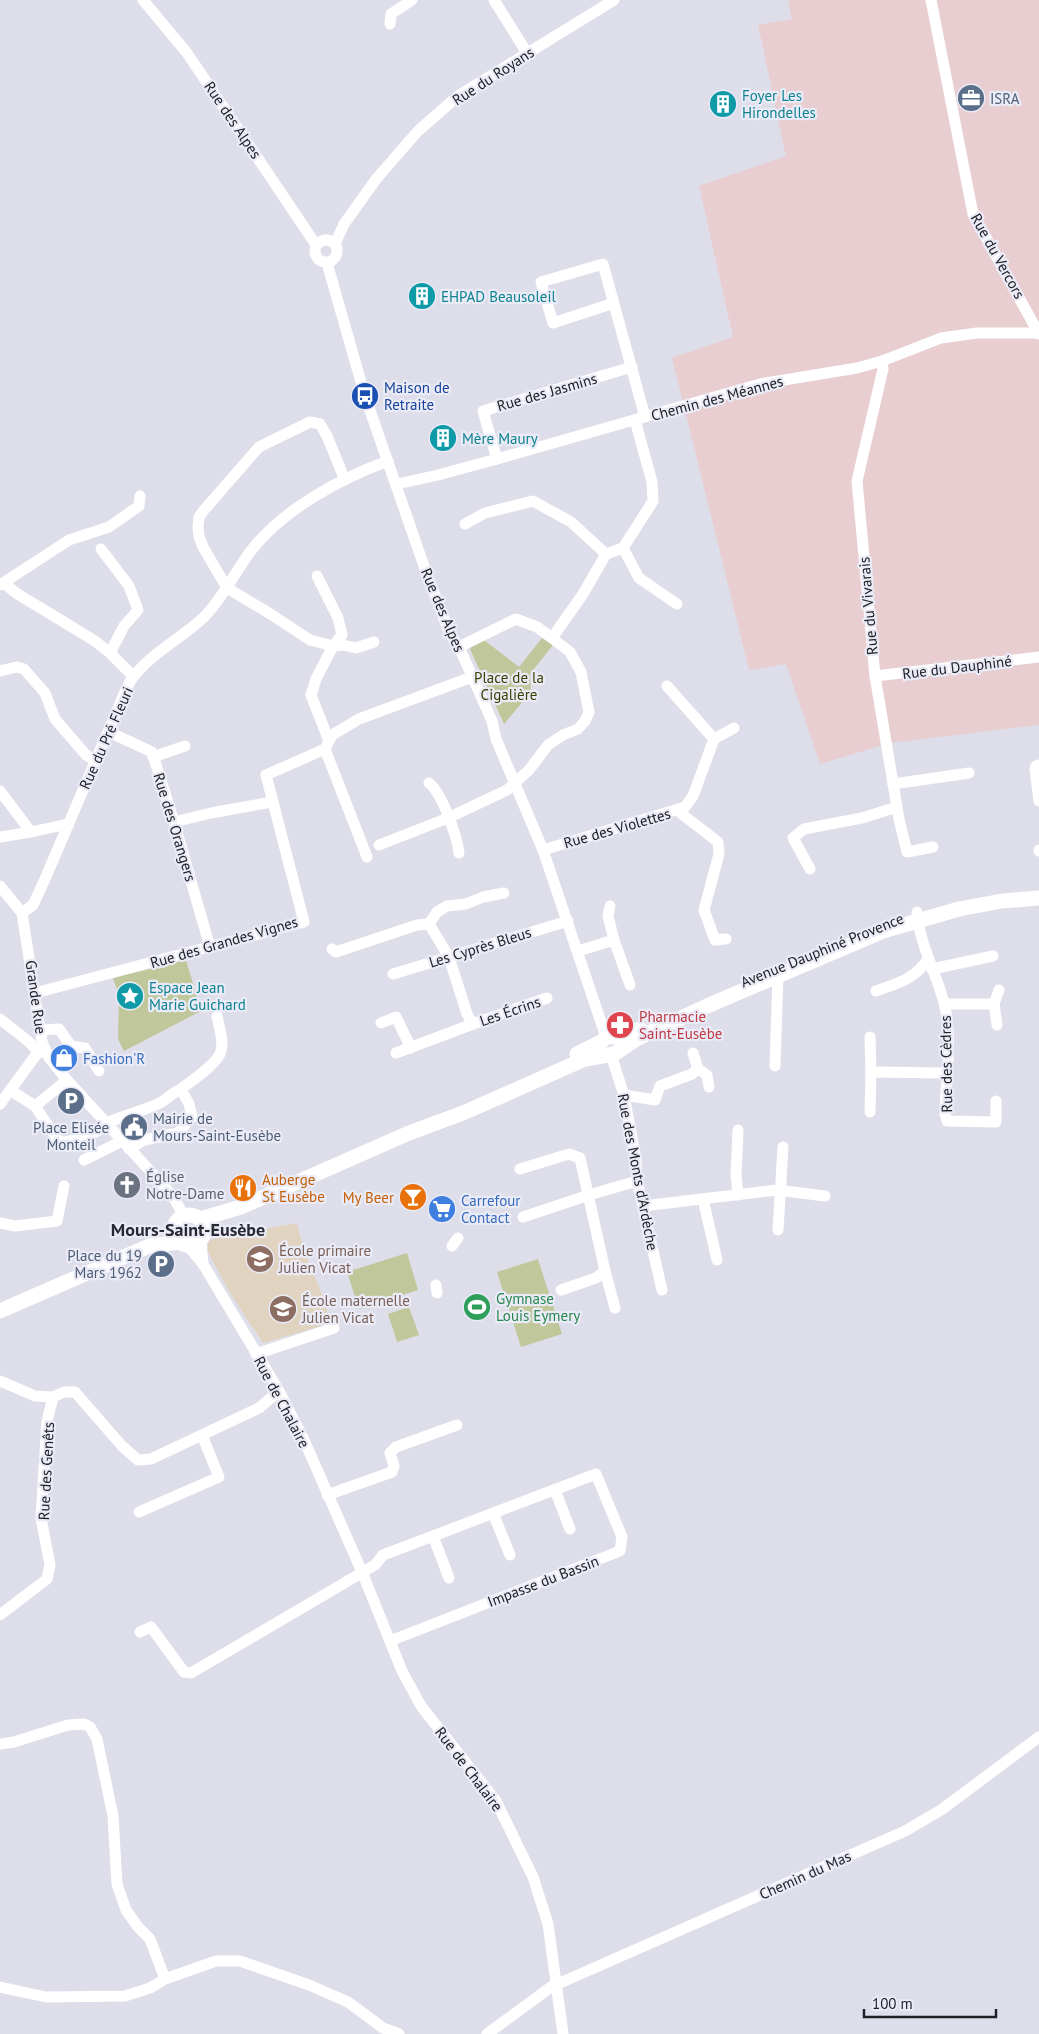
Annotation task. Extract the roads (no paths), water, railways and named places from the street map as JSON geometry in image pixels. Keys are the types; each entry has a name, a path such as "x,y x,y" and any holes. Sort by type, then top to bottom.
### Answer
{"main road":[{"name":"Avenue Dauphiné Provence","path":"194,1236 241,1207 409,1133 463,1113 586,1059 633,1032 767,972 879,925 990,896 1039,891"},
{"name":"Avenue Dauphiné Provence","path":"609,1046 636,1039 778,975 917,916 986,904 1039,898"},
{"path":"149,1246 179,1221 193,1215 194,1236"},
{"path":"179,1221 176,1237 194,1236"},
{"path":"0,1311 149,1246 194,1236"}],"street":[{"name":"Rue des Alpes","path":"143,0 187,53 316,245"},
{"path":"390,24 391,14 412,0"},
{"path":"494,0 527,53"},
{"name":"Rue du Royans","path":"335,244 344,224 377,178 418,131 458,96 614,0"},
{"name":"Rue du Vercors","path":"931,0 973,214 1039,334"},
{"path":"325,240 335,244 337,251 334,259 327,263 316,257 316,245 325,240"},
{"name":"Rue des Alpes","path":"327,263 365,396 429,579 449,632 459,647 492,721 496,739 543,850 609,1046"},
{"path":"552,638 583,594 606,554 622,548 647,512 653,501 654,492 632,367 604,264 541,282 554,323 614,303"},
{"name":"Chemin des Méannes","path":"397,484 498,459 760,384 857,368 882,361 941,338 977,333 1039,334"},
{"name":"Rue du Vivarais","path":"882,361 883,369 857,481 874,676 897,807 907,852 933,847"},
{"name":"Rue des Jasmins","path":"498,459 483,410 632,367"},
{"path":"345,480 327,436 320,424 310,422 259,447 199,518 198,527 203,547 226,588 272,614 310,640 333,646 343,645 356,648 374,642"},
{"name":"Rue du Pré Fleuri","path":"22,913 33,904 133,676 144,665 193,627 217,603 250,552 277,522 345,480 388,461"},
{"path":"133,676 110,653 49,611 2,584 75,537 109,526 139,506 140,496"},
{"path":"465,524 485,513 533,501 571,522 606,554"},
{"path":"622,548 639,578 677,604"},
{"path":"101,549 129,586 138,610 124,626 110,653"},
{"path":"317,576 338,618 342,635 333,646 316,679 311,695 367,857"},
{"path":"379,845 448,818 508,790 516,784 548,745 563,735 578,729 585,721 589,712 581,672 570,652 537,626 516,619 459,647"},
{"name":"Rue du Dauphiné","path":"874,676 1039,657"},
{"path":"0,671 17,667 24,670 45,693 55,720 86,755 96,761"},
{"name":"Rue des Grandes Vignes","path":"35,993 304,922 266,775 327,745 332,735 359,719 472,677"},
{"path":"667,686 714,739"},
{"path":"678,811 685,807 693,796 714,739 734,728"},
{"name":"Rue des Orangers","path":"109,732 152,752 210,947"},
{"path":"153,757 184,746"},
{"path":"1039,765 1036,766 1036,769 1039,801"},
{"path":"893,784 969,773"},
{"path":"429,783 434,787 448,818 458,843 459,852"},
{"path":"0,791 31,832"},
{"path":"174,822 272,802"},
{"path":"810,869 793,838 804,829 862,818 897,807"},
{"name":"Rue des Violettes","path":"543,850 678,811 718,842 719,854 704,910 715,940 726,938"},
{"path":"0,837 63,825 68,826"},
{"name":"Grande Rue","path":"0,886 22,913 41,1030 41,1050 172,1195 179,1221"},
{"path":"332,949 336,952 417,925 429,924 437,912 447,906 466,904 484,897 504,893"},
{"path":"610,906 608,916 614,940 630,985"},
{"name":"Rue des Cèdres","path":"917,916 930,964 945,1004 948,1020 945,1114 947,1120 996,1122 996,1100"},
{"name":"Les Cyprès Bleus","path":"393,974 568,921"},
{"name":"Les Écrins","path":"429,924 449,957 467,1014 473,1024"},
{"path":"578,951 614,940"},
{"path":"876,991 908,979 930,964 993,956"},
{"path":"775,1066 778,975"},
{"path":"998,1025 994,1004 999,990"},
{"name":"Les Écrins","path":"396,1053 547,998"},
{"path":"945,1004 994,1004"},
{"path":"10,1090 35,1106 59,1142 70,1142 85,1137 122,1116 161,1102 170,1094 180,1090 213,1063 221,1053 222,1042 217,1016"},
{"path":"381,1023 396,1017 411,1048"},
{"path":"0,1019 41,1050 0,1104"},
{"path":"41,1030 59,1029 71,1046 84,1048 99,1071"},
{"path":"870,1037 870,1112"},
{"name":"Rue des Monts d'Ardèche","path":"609,1046 624,1095 636,1160 637,1182 662,1290"},
{"path":"693,1053 698,1069 707,1075 708,1087"},
{"path":"624,1095 655,1100 660,1086 692,1074 698,1069"},
{"path":"871,1072 947,1073"},
{"path":"35,1106 67,1080"},
{"path":"84,1160 125,1145 178,1133 192,1117 189,1104 180,1090"},
{"path":"738,1130 736,1175 738,1194"},
{"path":"778,1230 783,1147"},
{"path":"520,1170 569,1154 580,1158 615,1308"},
{"path":"523,1217 589,1195 637,1182"},
{"path":"0,1223 15,1226 57,1221 64,1186"},
{"path":"643,1206 781,1190 825,1196"},
{"path":"704,1199 717,1260"},
{"name":"Rue de Chalaire","path":"194,1236 203,1264 279,1391 304,1440 362,1572 402,1672 421,1706 481,1782 505,1818 533,1877 548,1924 562,2034"},
{"path":"561,1290 596,1278 605,1271"},
{"path":"256,1354 334,1328"},
{"path":"0,1381 35,1396 53,1398 64,1392 75,1392 122,1446 138,1460 151,1459 259,1408 279,1391"},
{"name":"Rue des Genêts","path":"0,1615 47,1579 50,1565 42,1518 47,1421 53,1398"},
{"path":"327,1495 392,1472 394,1466 390,1453 396,1447 457,1425"},
{"path":"139,1512 219,1477 202,1435"},
{"name":"Impasse du Bassin","path":"390,1641 620,1550 622,1538 596,1474 555,1490"},
{"path":"140,1632 151,1627 184,1672 192,1673 375,1565 383,1555 555,1490 570,1529"},
{"path":"494,1513 510,1555"},
{"path":"434,1536 449,1578"},
{"path":"0,1744 14,1742 68,1725 84,1724 90,1727 97,1739 113,1816 118,1884 126,1910 138,1927 150,1939 165,1979"},
{"name":"Chemin du Mas","path":"487,2034 555,1984 904,1831 941,1810 1039,1737"},
{"path":"0,1988 46,1997 125,1996 150,1988 165,1979 216,1961 240,1961 309,1985 348,2002 382,2028 399,2034"}],"place":[{"name":"ISRA","path":"971,98"},
{"name":"Foyer Les Hirondelles","path":"723,104"},
{"name":"EHPAD Beausoleil","path":"422,296"},
{"name":"Maison de Retraite","path":"365,396"},
{"name":"Mère Maury","path":"443,438"},
{"name":"Espace Jean Marie Guichard","path":"130,996"},
{"name":"Pharmacie Saint-Eusèbe","path":"620,1025"},
{"name":"Fashion'R","path":"64,1058"},
{"name":"Place Elisée Monteil","path":"71,1101"},
{"name":"Mairie de Mours-Saint-Eusèbe","path":"134,1127"},
{"name":"Église Notre-Dame","path":"127,1185"},
{"name":"Auberge St Eusèbe","path":"243,1188"},
{"name":"My Beer","path":"413,1197"},
{"name":"Carrefour Contact","path":"442,1209"},
{"name":"École primaire Julien Vicat","path":"260,1259"},
{"name":"Place du 19 Mars 1962","path":"161,1264"},
{"name":"Gymnase Louis Eymery","path":"477,1307"},
{"name":"École maternelle Julien Vicat","path":"283,1309"}],"district":[{"name":"Mours-Saint-Eusèbe","path":"188,1229"}],"park label":[{"name":"Place de la Cigalière","path":"509,686"}]}
